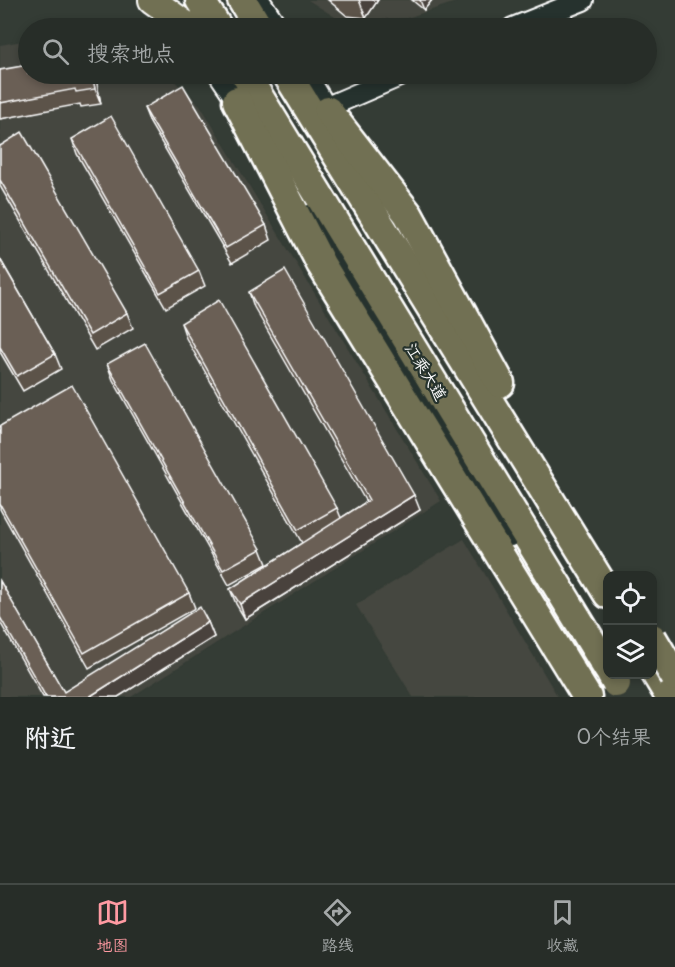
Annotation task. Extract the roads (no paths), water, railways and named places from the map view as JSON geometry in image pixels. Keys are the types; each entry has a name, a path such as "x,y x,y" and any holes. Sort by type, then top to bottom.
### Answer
{"highway":[{"path":"200,0 212,18"},
{"path":"242,0 253,18"},
{"name":"江乘大道","path":"251,84 609,685"},
{"path":"293,84 603,586"},
{"path":"237,101 321,264 609,685"},
{"path":"325,108 408,214 481,352 612,571"},
{"path":"657,658 675,677"},
{"path":"657,664 670,697"}],"main road":[{"path":"152,0 177,18"}],"street":[{"path":"171,0 183,18"},
{"path":"259,0 271,18"},
{"path":"538,18 583,0"},
{"path":"226,84 609,685"},
{"path":"312,84 474,347 606,571"},
{"path":"325,108 381,84"},
{"path":"657,653 675,647"},
{"path":"657,660 675,686"}]}
